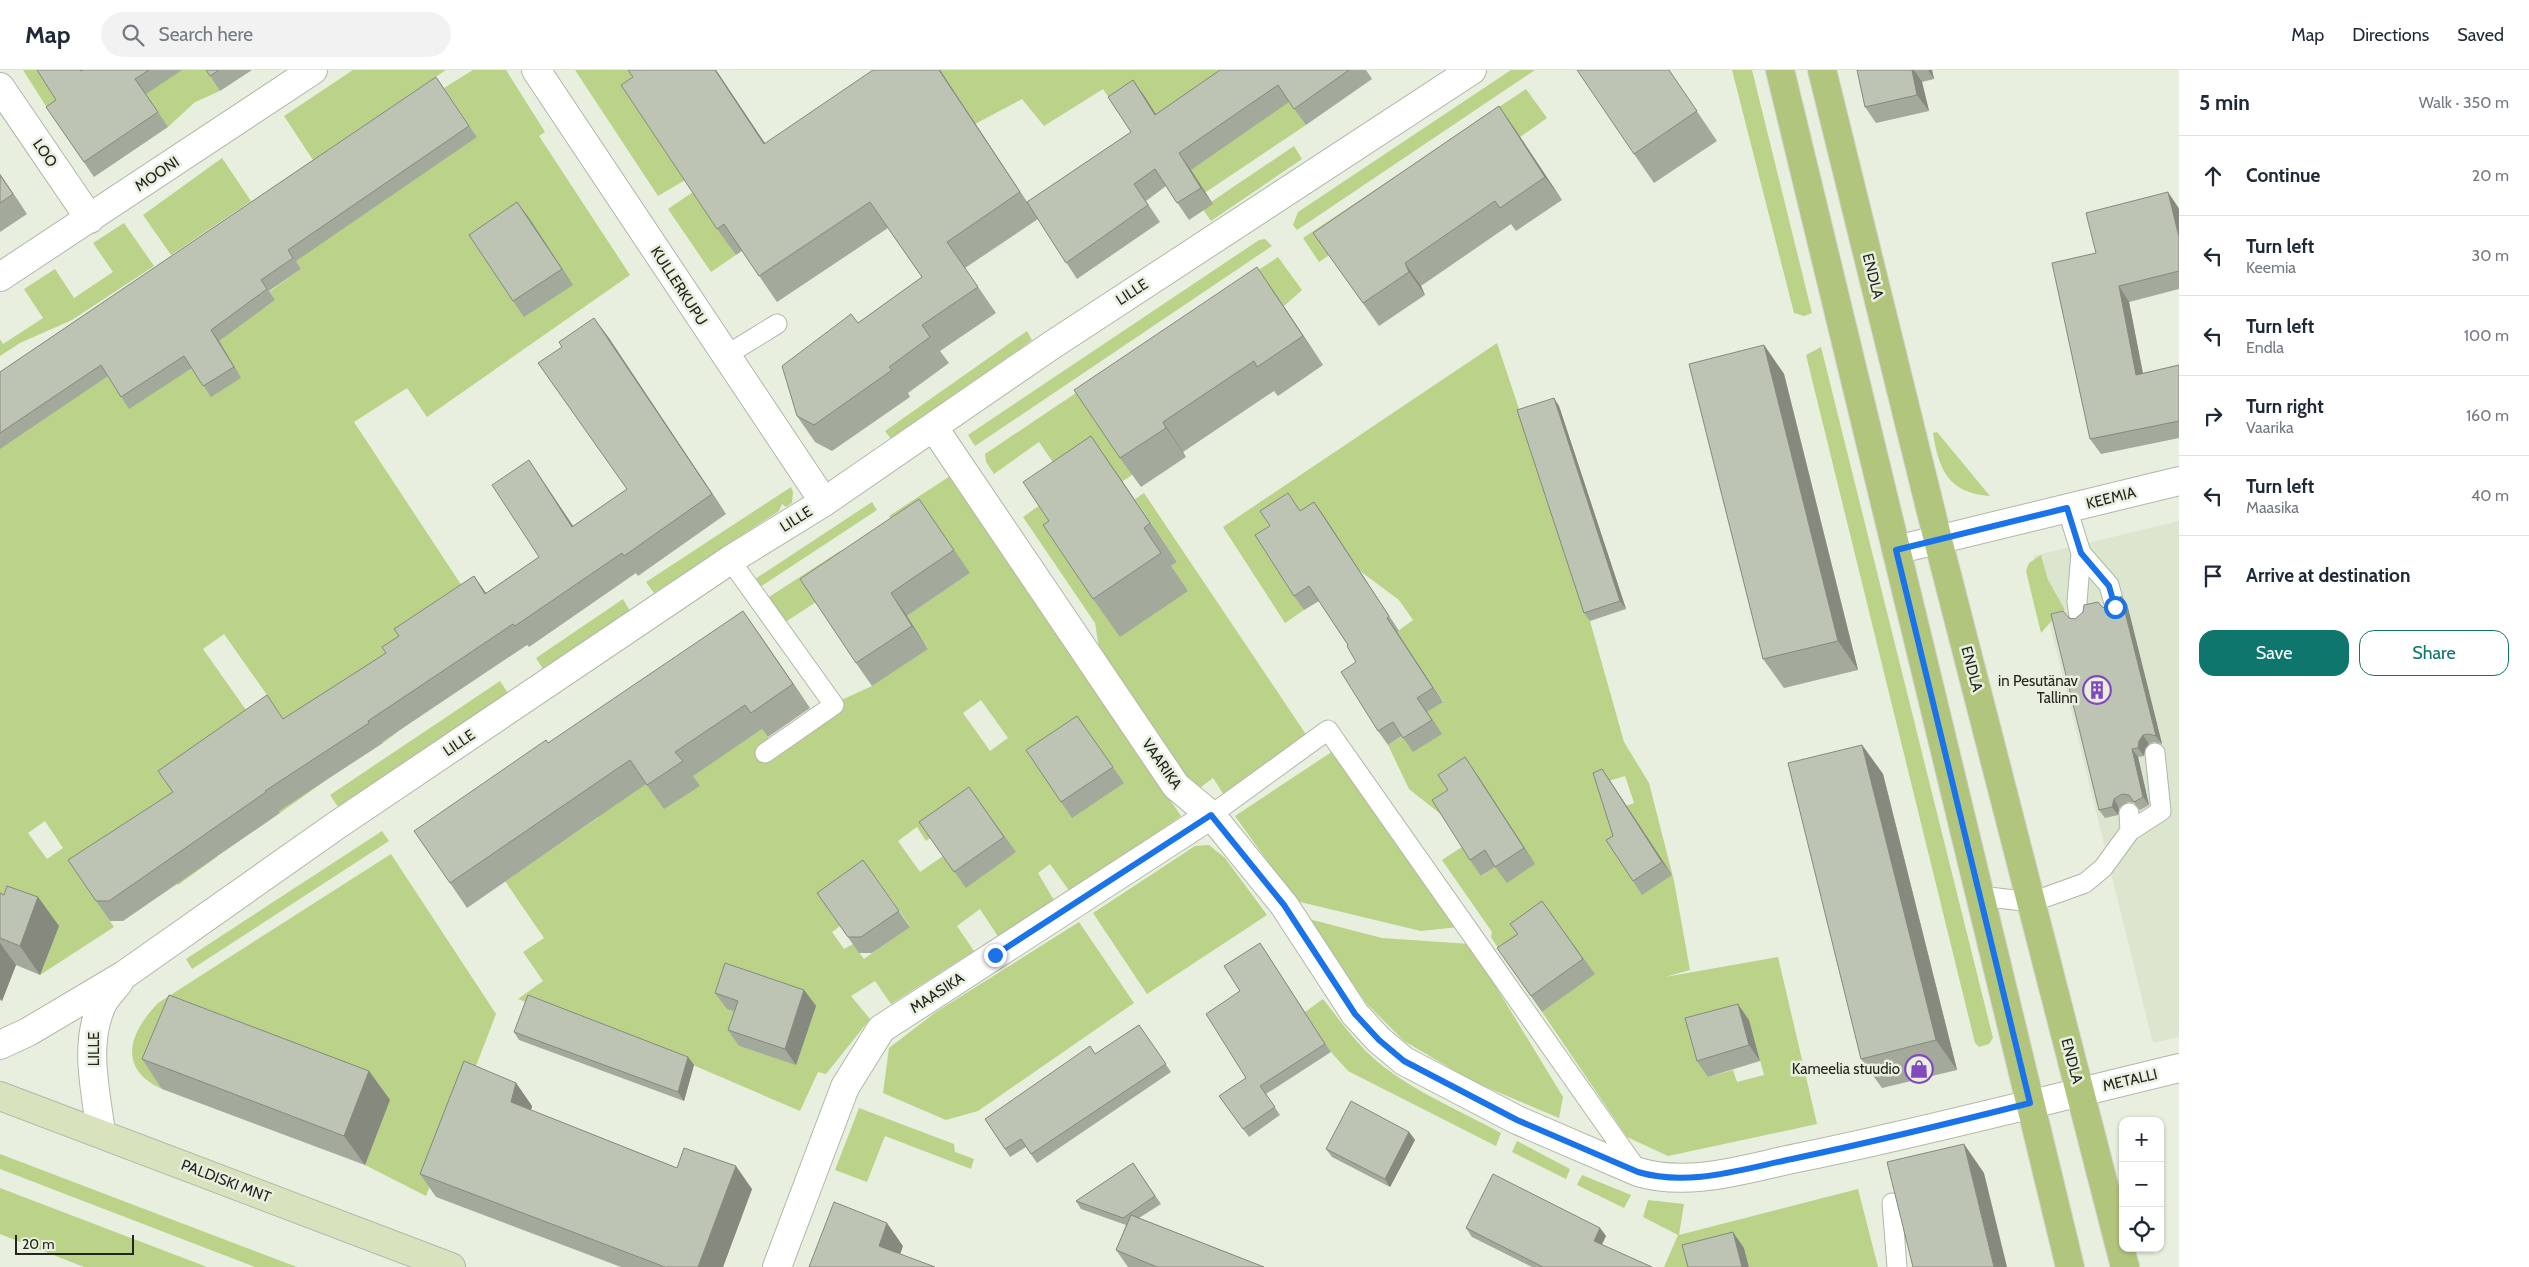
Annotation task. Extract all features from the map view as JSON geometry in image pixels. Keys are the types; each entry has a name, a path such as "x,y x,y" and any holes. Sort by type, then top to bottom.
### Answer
{"main road":[{"path":"1780,70 2070,1267"},
{"name":"ENDLA","path":"1822,70 1938,540 2125,1267"},
{"name":"PALDISKI MNT","path":"0,1096 437,1264"}],"street":[{"name":"MOONI","path":"0,277 313,70"},
{"name":"KULLERKUPU","path":"536,70 824,502"},
{"name":"LILLE","path":"0,1045 28,1032 124,975 337,825 730,560 824,502 1049,347 1472,70"},
{"name":"LOO","path":"0,87 90,219"},
{"name":"VAARIKA","path":"934,428 1176,786 1211,815 1284,905 1355,1014 1379,1040 1404,1061 1517,1120 1638,1172 1650,1175 1697,1178 1866,1144 2080,1092"},
{"name":"KEEMIA","path":"1896,550 2179,481"},
{"name":"MAASIKA","path":"777,1267 845,1087 882,1029 1211,815"},
{"name":"LILLE","path":"100,1133 92,1054 93,1028 101,1005 124,975"},
{"name":"METALLI","path":"2080,1092 2179,1068"}],"lane":[{"path":"725,356 777,324"},
{"path":"2067,508 2081,553 2077,602 2079,616"},
{"path":"2081,553 2109,586 2115,607"},
{"path":"730,560 834,705 766,753"},
{"path":"1211,815 1328,730 1638,1172"},
{"path":"1980,896 2032,902 2085,883 2103,868 2130,822 2161,811 2155,753"},
{"path":"1892,1203 1897,1267"}],"shaded area":[{"path":"2179,521 2179,1037 2153,1043 2033,556"}],"green space":[{"path":"23,70 206,70 220,91 195,102 168,127 56,122"},
{"path":"353,70 446,70 313,160 284,116"},
{"path":"473,70 506,70 545,132 539,136 630,275 427,417 407,388 354,422 458,580 511,655 490,669 459,622 408,724 383,743 356,701 322,783 280,813 235,748 172,791 218,856 178,885 145,840 85,884 114,927 40,975 59,926 0,915 0,415 52,352 253,316 275,300 269,292 301,269 263,210 477,137 444,88","holes":["224,634 267,695 246,710 203,649","45,821 63,848 47,859 28,833"]},
{"path":"575,70 629,70 651,103 685,180 658,196"},
{"path":"940,70 1270,70 1306,125 1182,208 1103,89 1044,126 1022,99 975,124"},
{"path":"1511,70 1535,70 1297,230 1293,225 1298,212"},
{"path":"1732,70 1752,70 1812,313 1804,316 1794,313"},
{"path":"1526,89 1547,118 1520,137 1515,130 1319,262 1303,238"},
{"path":"1294,146 1302,159 1211,221 1202,208"},
{"path":"222,158 251,201 171,255 143,215"},
{"path":"693,192 736,255 711,272 668,209"},
{"path":"124,223 154,266 72,320 20,343 0,356 0,339 3,344 43,318 24,289 55,269 74,298 113,272 93,243"},
{"path":"1265,239 1272,246 975,446 968,435 1259,240"},
{"path":"1278,257 1302,290 1284,306 1277,296 1132,475 1084,507 1039,442 994,474 986,462 985,454"},
{"path":"1027,331 1032,340 892,440 885,431"},
{"path":"1497,343 1590,621 1624,742 1649,783 1674,881 1690,970 1665,977 1778,957 1817,1124 1668,1156 1627,1137 1542,1012 1594,974 1508,964 1491,937 1492,932 1442,860 1462,847 1482,876 1496,866 1476,774 1449,791 1443,816 1409,789 1388,745 1403,736 1441,734 1427,712 1443,701 1408,649 1387,639 1413,620 1399,600 1360,571 1265,549 1304,610 1285,623 1223,527","holes":["1625,776 1634,803 1611,811 1602,783","1749,1020 1764,1075 1737,1082 1733,1070 1708,1077"]},
{"path":"1821,347 1993,1038 1989,1044 1979,1047 1975,1043 1806,355"},
{"path":"1937,432 1990,496 1965,490 1948,478 1935,446 1933,433"},
{"path":"950,476 1181,816 1070,892 1050,864 1038,873 1055,902 999,938 980,909 957,926 974,951 891,1004 875,981 851,996 870,1019 826,1074 818,1072 800,1111 693,1065 518,999 543,981 523,952 544,938 505,881 599,817 563,764 692,776 762,729 770,740 813,713 872,686 928,648 907,616 970,573 906,541 889,516","holes":["981,700 1008,738 990,751 963,713","980,803 943,856 920,872 898,841 917,827 926,841","875,876 910,926 864,959 853,944 844,949 832,932 840,926 828,909","749,1016 796,1064 739,1046"]},
{"path":"791,487 793,492 792,503 786,507 782,504 779,511 654,593 646,582"},
{"path":"1144,493 1307,736 1224,795 1213,778 1196,791 1099,648 1095,623 1023,517 1040,505 1171,566 1177,562 1135,499"},
{"path":"872,502 877,510 760,587 755,579"},
{"path":"840,551 844,553 816,602 784,623 768,599 769,597"},
{"path":"2041,555 2048,580 2065,610 2053,613 2055,617 2041,633 2026,571 2029,563"},
{"path":"623,599 630,611 543,669 536,658"},
{"path":"500,681 508,693 338,807 330,795"},
{"path":"1336,749 1459,927 1421,931 1296,901 1235,816"},
{"path":"382,831 389,841 192,969 186,959"},
{"path":"1209,845 1225,858 1267,915 1147,994 1093,913 1195,846"},
{"path":"391,854 496,1014 426,1196 365,1165 390,1100 162,1089 147,1080 138,1071 133,1060 132,1049 135,1037 148,1014 158,1003"},
{"path":"1309,919 1382,938 1470,944 1563,1097 1559,1118 1474,1082 1404,1041 1366,1003"},
{"path":"1079,922 1134,1003 978,1111 946,1120 883,1093 889,1048 936,1012"},
{"path":"1323,999 1359,1044 1384,1067 1426,1094 1501,1133 1496,1146 1348,1071 1331,1052 1305,1012"},
{"path":"859,1108 954,1144 955,1152 974,1159 971,1169 885,1136 867,1182 835,1170"},
{"path":"1517,1141 1570,1169 1566,1179 1512,1152"},
{"path":"0,1154 297,1267 255,1267 0,1169"},
{"path":"1582,1175 1631,1195 1624,1208 1577,1185"},
{"path":"0,1188 207,1267 84,1267 0,1234"},
{"path":"1858,1189 1878,1267 1749,1267 1744,1248 1695,1267 1664,1267 1678,1235 1643,1217 1648,1200 1684,1204 1679,1235"}],"building":[{"path":"37,70 149,70 135,79 158,112 84,162 46,107 56,100"},
{"path":"206,70 219,70 210,76"},
{"path":"628,70 715,70 764,144 873,70 939,70 1020,192 947,242 978,287 922,325 930,337 889,367 892,370 814,425 797,416 782,366 851,314 858,323 922,277 870,202 759,276 724,224 717,229 621,85 633,77"},
{"path":"1220,70 1349,70 1294,109 1278,85 1179,153 1201,188 1177,203 1155,169 1134,184 1148,205 1066,263 1027,202 1131,132 1108,97 1133,80 1155,115"},
{"path":"1577,70 1669,70 1697,111 1634,154"},
{"path":"1857,70 1912,70 1917,95 1865,107"},
{"path":"436,77 469,126 288,250 293,258 261,280 267,289 211,330 234,367 203,386 184,356 121,397 101,365 0,433 0,372"},
{"path":"1499,106 1545,177 1500,208 1495,201 1405,263 1409,272 1363,303 1313,233"},
{"path":"0,175 13,194 0,203"},
{"path":"2168,192 2179,237 2179,271 2119,286 2136,375 2179,365 2179,421 2090,439 2052,263 2096,253 2086,213"},
{"path":"517,202 562,269 513,301 469,235"},
{"path":"1257,267 1303,336 1257,367 1254,361 1163,422 1166,428 1120,458 1074,390"},
{"path":"594,318 712,494 624,556 622,553 515,626 513,624 368,721 369,723 265,791 109,901 96,901 68,860 173,792 158,771 267,695 283,719 386,653 382,647 399,636 394,629 474,576 485,594 539,557 492,485 529,460 572,527 627,489 538,363 562,347 559,342"},
{"path":"1764,345 1838,641 1763,659 1689,364"},
{"path":"1554,398 1620,601 1584,613 1517,410"},
{"path":"1091,436 1150,523 1144,528 1161,553 1093,599 1043,525 1049,521 1023,482"},
{"path":"1288,493 1300,511 1314,502 1389,616 1387,618 1433,688 1417,698 1432,720 1403,738 1393,722 1378,731 1341,672 1356,662 1348,645 1309,586 1294,596 1255,535 1270,526 1260,511"},
{"path":"919,499 954,550 891,593 912,626 856,663 800,579"},
{"name":"in Pesutänav Tallinn","path":"2121,596 2156,736 2143,735 2139,741 2138,748 2132,749 2143,797 2134,802 2129,795 2122,794 2114,799 2112,807 2099,810 2051,614 2063,611 2069,618 2075,619 2083,612 2084,605 2098,602 2102,607 2112,610 2118,606"},
{"path":"743,611 793,684 751,713 745,705 675,752 683,761 647,785 630,760 450,883 414,831 546,740 548,743"},
{"path":"1077,716 1113,767 1061,802 1026,750"},
{"path":"1862,745 1936,1040 1861,1059 1788,763"},
{"path":"1465,757 1524,848 1495,867 1485,850 1470,860 1432,800 1448,790 1438,775"},
{"path":"1602,769 1662,862 1633,881 1606,840 1613,836 1593,773"},
{"path":"969,787 1004,837 954,872 919,822"},
{"path":"863,860 899,911 861,937 848,937 817,893"},
{"path":"7,886 38,897 20,946 0,938 0,893 4,895"},
{"path":"1542,901 1583,959 1531,996 1497,948 1518,934 1510,924"},
{"path":"1260,943 1325,1044 1260,1086 1275,1107 1243,1129 1219,1096 1246,1078 1206,1014 1240,991 1224,966"},
{"path":"725,963 804,990 785,1049 728,1030 738,1001 715,993"},
{"path":"169,995 369,1071 344,1136 142,1059"},
{"path":"528,995 688,1057 678,1092 514,1032"},
{"path":"1738,1004 1749,1045 1697,1061 1685,1018"},
{"path":"1139,1025 1166,1064 1031,1154 1021,1139 1005,1149 985,1119 1090,1046 1095,1054"},
{"path":"464,1061 516,1083 511,1102 677,1168 684,1148 736,1166 698,1267 665,1267 420,1174"},
{"path":"1351,1101 1409,1132 1385,1179 1326,1149"},
{"path":"1964,1144 1994,1267 1913,1267 1887,1162"},
{"path":"1133,1163 1155,1196 1123,1218 1076,1201"},
{"path":"1493,1174 1600,1228 1594,1241 1652,1267 1543,1267 1466,1228"},
{"path":"834,1202 887,1223 879,1246 935,1267 809,1267"},
{"path":"1131,1215 1264,1267 1157,1267 1116,1250"},
{"path":"1733,1232 1742,1267 1688,1267 1682,1245"}],"place":[{"name":"in Pesutänav Tallinn","path":"2097,690"},
{"name":"Kameelia stuudio","path":"1919,1069"}],"route":[{"path":"995,955 1211,815 1284,905 1355,1014 1379,1040 1404,1061 1517,1120 1638,1172 1650,1175 1697,1178 1866,1144 2030,1103 1896,550 2067,508 2081,553 2109,586 2115,607"}]}
